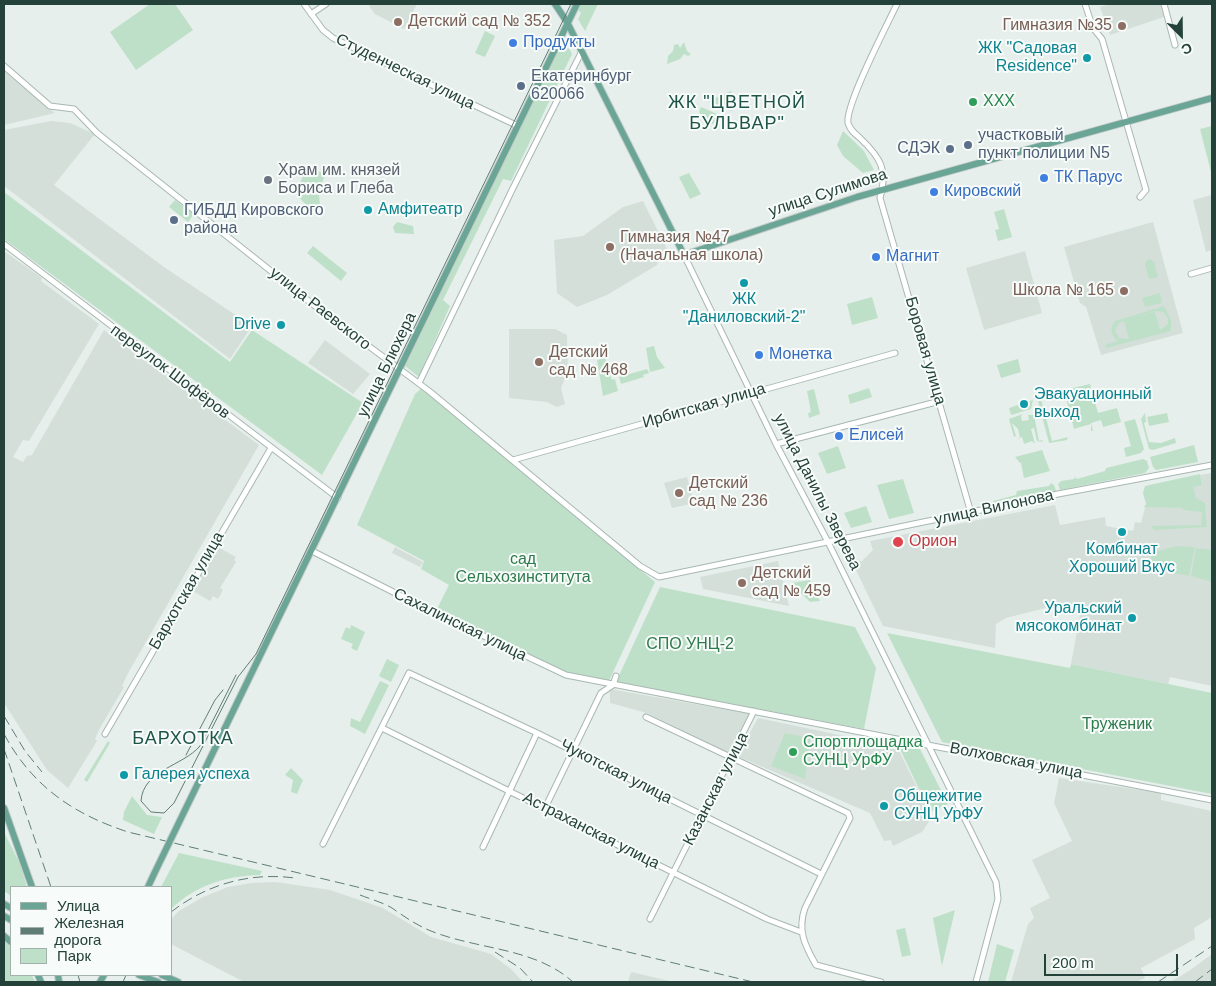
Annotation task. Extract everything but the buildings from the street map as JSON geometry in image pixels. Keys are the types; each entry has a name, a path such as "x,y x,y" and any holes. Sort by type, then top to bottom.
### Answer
{"main road":[{"name":"улица Данилы Зверева","path":"555,4 567,22 684,255"},
{"name":"улица Блюхера","path":"148,886 401,369 576,4"},
{"name":"улица Сулимова","path":"684,255 882,189 1212,98"},
{"path":"4,808 32,886"},
{"path":"142,976 158,982"},
{"path":"164,976 178,982"}],"street":[{"name":"Студенческая улица","path":"304,4 323,30 334,38 518,126"},
{"path":"311,14 326,4"},
{"name":"Боровая улица","path":"897,4 852,104 848,120 853,132 877,156 885,178 880,198 971,513"},
{"path":"1085,4 1093,28 1102,39 1146,190 1140,197"},
{"path":"1164,4 1175,45"},
{"path":"419,383 513,188 582,52"},
{"name":"улица Раевского","path":"4,66 50,106 74,109 97,133 308,300 419,383 640,566 659,577"},
{"name":"переулок Шофёров","path":"4,244 338,498"},
{"name":"улица Данилы Зверева","path":"684,255 776,444 828,542 998,888 998,899 976,982"},
{"path":"1192,274 1212,268"},
{"name":"Ирбитская улица","path":"513,460 896,353"},
{"path":"776,444 940,401"},
{"name":"Бархотская улица","path":"105,734 270,448"},
{"name":"улица Вилонова","path":"659,577 1212,465"},
{"name":"Сахалинская улица","path":"312,551 553,671 613,684"},
{"name":"Чукотская улица","path":"382,728 409,672 573,750 821,874"},
{"path":"545,808 601,693 613,684 616,676"},
{"name":"Волховская улица","path":"613,684 1212,800"},
{"name":"Казанская улица","path":"650,920 754,711"},
{"path":"646,717 819,798 850,815 800,921 800,932 816,966 881,982"},
{"path":"324,844 382,728"},
{"name":"Астраханская улица","path":"382,728 767,919 800,932"},
{"path":"483,847 537,733"}],"shaded area":[{"name":"Детский сад № 352","path":"372,4 417,4 404,29 375,14 369,6"},
{"name":"Гимназия №35","path":"1110,4 1161,4 1164,17 1110,35 1100,7"},
{"path":"4,71 39,100 55,113 4,125"},
{"path":"51,121 70,123 95,134 54,185 164,267 252,326 230,359 4,186 4,130"},
{"path":"1212,195 1212,250 1206,252 1193,200"},
{"name":"Гимназия №47 (Начальная школа)","path":"643,201 670,255 659,260 657,265 607,295 577,307 557,293 554,240 583,236 623,207"},
{"name":"Школа № 165","path":"1153,222 1183,333 1101,355 1086,307 1080,303 1064,247"},
{"path":"4,251 42,278 41,281 99,324 29,441 23,440 13,457 23,462 27,456 32,455 104,330 259,445 127,675 122,686 124,687 95,739 97,741 68,788 47,770 4,703"},
{"path":"1025,251 1042,313 984,330 966,268"},
{"name":"Детский сад № 468","path":"509,329 555,329 567,335 568,371 561,388 565,404 557,407 547,402 509,398"},
{"path":"325,340 370,374 353,394 308,363"},
{"path":"1212,473 1212,686 1170,677 1168,684 1071,664 1081,610 1049,607 1006,618 996,624 995,648 883,626 852,562 856,558 861,562 873,550 870,541 1055,505 1060,525 1105,517 1106,526 1133,531 1135,522 1141,523 1146,504 1160,495 1202,484 1200,475"},
{"name":"Детский сад № 236","path":"687,477 694,503 672,508 664,483"},
{"path":"216,546 236,557 234,560 236,562 220,588 223,590 218,599 213,596 210,601 191,590"},
{"path":"395,547 423,562 420,567 392,553"},
{"name":"Детский сад № 459","path":"778,561 789,606 703,589 700,577"},
{"path":"610,689 751,714 730,754 647,713 610,703"},
{"path":"758,718 897,747 932,817 922,832 893,846 891,840 884,841 870,813 737,756"},
{"path":"1059,778 1161,793 1161,800 1212,811 1212,917 1194,928 1195,939 1141,968 1145,978 1136,982 1011,982 1028,924 1034,918 1030,908 1050,898 1032,860 1072,841 1054,803"},
{"path":"276,882 330,890 383,908 431,937 491,954 511,969 523,982 244,982 172,945 172,918 179,911 203,897 228,887"},
{"path":"1212,954 1212,982 1170,982 1189,971"},
{"path":"631,972 674,982 628,982"}],"green space":[{"path":"150,4 175,4 193,30 136,70 110,32"},
{"path":"581,4 598,4 585,31 578,19 581,13 578,10"},
{"path":"485,31 495,36 485,57 475,53"},
{"path":"564,38 572,54 511,181 503,179 443,300 450,306 419,377 405,366"},
{"path":"684,42 687,51 691,54 688,56 684,54 680,59 667,64 668,56 673,51 674,45 678,44 680,48"},
{"path":"731,91 737,104 732,111 708,101"},
{"path":"701,107 726,118 707,126 699,112"},
{"path":"1212,126 1212,172 1211,172 1200,129"},
{"path":"843,131 864,151 874,170 863,173 843,156 837,145"},
{"path":"307,168 325,175 322,183 324,189 319,195 320,204 315,208 308,207 295,193"},
{"path":"689,173 701,194 690,199 679,177"},
{"path":"4,192 230,362 252,330 363,403 322,475 4,239"},
{"path":"175,200 194,214 188,222 169,207"},
{"path":"1004,209 1012,237 998,241 995,230 999,229 994,212"},
{"path":"397,222 413,226 414,234 395,233 393,227"},
{"path":"313,246 347,273 341,281 307,253"},
{"path":"1150,259 1154,262 1158,277 1149,279 1145,265 1146,261"},
{"path":"1160,293 1162,303 1145,307 1142,298"},
{"path":"872,297 878,318 852,325 847,304"},
{"path":"1164,306 1171,320 1171,331 1106,348 1105,345 1118,341 1112,332 1112,326 1115,321","holes":["1156,311 1163,312 1168,318 1168,324 1160,330 1155,312 1136,317","1124,321 1129,339 1119,338 1115,331 1119,323"]},
{"path":"654,346 657,357 665,368 650,372 646,348"},
{"path":"605,358 612,380 615,379 618,391 603,396 597,360"},
{"path":"1018,359 1021,372 1001,378 997,365"},
{"path":"647,369 649,373 643,375 644,377 621,384 619,377"},
{"path":"1090,384 1098,413 1117,408 1121,422 1103,427 1101,420 1091,423 1093,431 1091,431 1091,424 1074,429 1064,390"},
{"name":"сад Сельхозинститута","path":"422,388 655,582 609,681 568,673 436,611 449,585 421,569 424,561 357,525 415,394"},
{"path":"869,388 872,397 850,404 848,395"},
{"path":"814,389 820,414 809,418 808,413 811,412 807,391"},
{"path":"1041,399 1052,441 1068,437 1067,440 1049,443 1038,401"},
{"path":"1033,400 1031,409 1011,415 1009,408"},
{"path":"1145,413 1146,422 1144,423 1149,442 1161,443 1175,438 1176,443 1153,450 1149,449 1141,419"},
{"path":"1167,413 1169,422 1149,426 1147,417"},
{"path":"1023,414 1021,416 1022,421 1029,420 1028,415 1034,415 1039,441 1043,440 1042,442 1037,441 1034,428 1031,429 1035,444 1032,441 1024,444 1022,437 1017,439 1020,437 1018,429 1012,423 1016,436 1014,437 1009,419"},
{"path":"1135,419 1144,449 1141,453 1126,457 1124,448 1131,446 1124,422"},
{"path":"1194,445 1198,462 1156,470 1153,467 1150,457"},
{"path":"838,446 846,468 827,474 818,453"},
{"path":"1042,450 1050,471 1024,478 1021,463 1024,462 1020,463 1015,457"},
{"path":"1143,459 1147,461 1149,468 1145,473 1060,490 1058,484 1061,481 1074,479 1075,477 1077,479 1105,471 1106,468"},
{"path":"1200,474 1202,485 1193,487 1196,498 1205,503 1207,527 1154,530 1151,526 1201,525 1202,512 1183,510 1183,508 1144,507 1146,504 1143,493 1145,486"},
{"path":"903,479 914,513 889,519 877,485"},
{"path":"1051,483 1056,491 994,505 993,501 1016,495 1017,491 1049,486"},
{"path":"866,506 872,522 851,528 844,513"},
{"path":"1176,546 1195,547 1189,576 1136,566 1149,567 1152,553"},
{"path":"1196,548 1212,550 1212,582 1191,576"},
{"path":"810,580 820,601 810,602 791,583"},
{"name":"СПО УНЦ-2","path":"660,587 855,627 876,668 864,729 616,682"},
{"path":"351,625 365,632 357,651 351,648 353,644 341,639 346,627 350,629"},
{"name":"Труженик","path":"887,633 1070,668 1071,664 1212,693 1212,794 942,742"},
{"path":"387,659 399,665 391,682 379,676"},
{"path":"380,681 389,685 365,734 350,726 351,718 360,722"},
{"name":"Спортплощадка СУНЦ УрФУ","path":"785,733 810,738 805,779 771,766"},
{"path":"108,741 110,743 87,782 84,780"},
{"path":"898,745 920,749 948,804 930,812"},
{"path":"291,768 303,780 297,794 291,792 293,780 285,775"},
{"path":"132,796 147,815 162,817 154,834 123,820 124,812"},
{"path":"4,832 20,864 27,886 10,886 10,895 4,891"},
{"path":"179,853 262,871 260,875 235,877 212,883 191,894 172,908 172,886 162,886"},
{"path":"955,910 942,966 933,918"},
{"path":"905,928 911,955 902,957 896,930"},
{"path":"4,941 10,946 10,976 32,976 35,982 4,982"},
{"path":"997,944 1014,950 1005,982 988,982"}],"tram line":[{"path":"236,675 200,746 184,759 156,775 143,791 141,801 151,812 164,813 174,803 238,677 256,654 571,4"},
{"path":"186,755 215,700 223,690"}],"railway":[{"path":"4,716 25,751 42,772"},
{"path":"4,734 27,769 56,796 89,816 128,832 753,982"},
{"path":"4,749 51,886"},
{"path":"172,911 199,894 230,882 262,877 295,878"},
{"path":"360,895 388,906 431,931 523,955 558,971 573,982"},
{"path":"1158,982 1212,946"},
{"path":"495,952 520,968 533,982"},
{"path":"1195,982 1212,969"},
{"path":"78,976 80,982"},
{"path":"123,982 126,976"}],"place":[{"name":"Детский сад № 352","path":"398,22"},
{"name":"Гимназия №35","path":"1122,26"},
{"name":"Продукты","path":"513,43"},
{"name":"ЖК \"Садовая Residence\"","path":"1087,58"},
{"name":"Екатеринбург 620066","path":"521,86"},
{"name":"XXX","path":"973,102"},
{"name":"участковый пункт полиции N5","path":"968,145"},
{"name":"СДЭК","path":"950,149"},
{"name":"ТК Парус","path":"1044,178"},
{"name":"Храм им. князей Бориса и Глеба","path":"268,180"},
{"name":"Кировский","path":"934,192"},
{"name":"Амфитеатр","path":"368,210"},
{"name":"ГИБДД Кировского района","path":"174,220"},
{"name":"Гимназия №47 (Начальная школа)","path":"610,247"},
{"name":"Магнит","path":"876,257"},
{"name":"ЖК \"Даниловский-2\"","path":"744,283"},
{"name":"Школа № 165","path":"1124,291"},
{"name":"Drive","path":"281,325"},
{"name":"Монетка","path":"759,355"},
{"name":"Детский сад № 468","path":"539,362"},
{"name":"Эвакуационный выход","path":"1024,404"},
{"name":"Елисей","path":"839,436"},
{"name":"Детский сад № 236","path":"679,493"},
{"name":"Комбинат Хороший Вкус","path":"1122,532"},
{"name":"Орион","path":"898,542"},
{"name":"Детский сад № 459","path":"742,583"},
{"name":"Уральский мясокомбинат","path":"1132,618"},
{"name":"Спортплощадка СУНЦ УрФУ","path":"793,752"},
{"name":"Галерея успеха","path":"124,775"},
{"name":"Общежитие СУНЦ УрФУ","path":"884,806"}],"district":[{"name":"ЖК \"ЦВЕТНОЙ БУЛЬВАР\"","path":"737,113"},
{"name":"БАРХОТКА","path":"183,739"}]}
